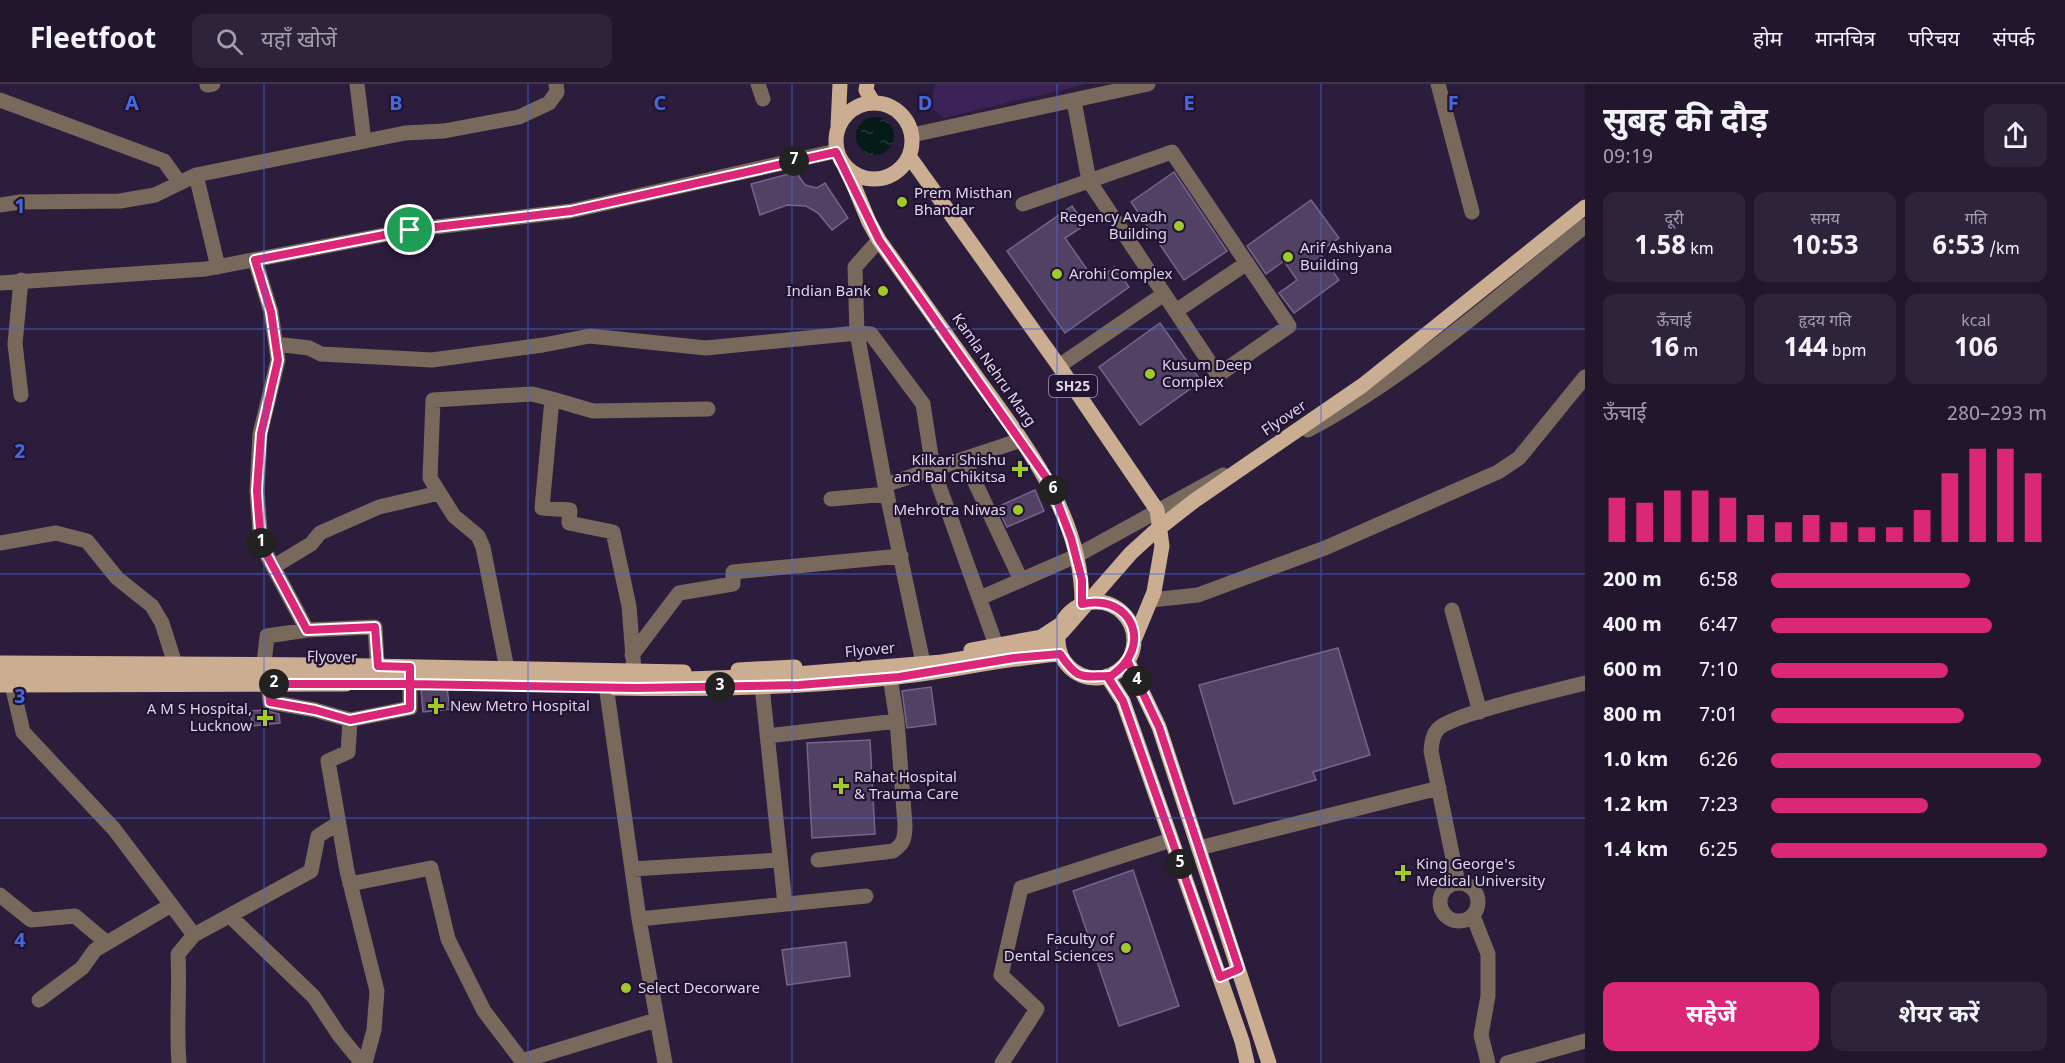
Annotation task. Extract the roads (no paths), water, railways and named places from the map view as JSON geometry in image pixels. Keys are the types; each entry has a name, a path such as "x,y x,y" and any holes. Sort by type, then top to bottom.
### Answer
{"main road":[{"path":"838,126 846,113 859,105 873,102 888,105 903,116 912,135 909,156 901,168 881,179 858,177 847,169 836,152 840,84"},
{"path":"867,84 866,90 873,102"},
{"name":"SH25","path":"909,156 1059,366 1157,510 1162,546 1151,600 1135,638"},
{"name":"Kamla Nehru Marg","path":"847,169 868,222 879,240 1050,483 1076,556 1082,580 1082,604"},
{"name":"Flyover","path":"0,672 633,681 772,676 942,662 1044,645 1062,632 1131,553 1153,533 1194,501 1363,385 1585,207"},
{"path":"1095,601 1111,604 1125,614 1135,638 1128,662 1111,676 1095,678 1081,675 1070,668 1060,654 1058,638 1061,624 1069,612 1082,604 1095,601"},
{"path":"0,663 264,664 634,672 815,667 921,657 996,645 1041,637 1061,624"},
{"path":"6,685 410,684 607,688 762,686 890,677 1014,658 1060,654"},
{"path":"1128,662 1159,727 1269,1063"},
{"path":"1107,676 1123,701 1248,1063"},
{"path":"1220,977 1239,969"}],"street":[{"path":"357,84 364,141"},
{"path":"0,205 20,202 120,201 154,195 196,176 405,133 444,131 519,117 549,104 556,92 556,84"},
{"path":"912,135 1148,84"},
{"path":"1438,84 1472,212"},
{"path":"0,100 59,124 164,161 179,182"},
{"path":"1023,204 1089,181 1172,152 1289,326 1218,375 1089,181 1074,101"},
{"path":"0,283 218,267 410,230 571,211 836,152"},
{"path":"196,176 218,267"},
{"path":"980,598 1076,556 1357,403 1448,336 1585,226"},
{"path":"879,240 855,267 857,333 886,490 925,672"},
{"path":"255,260 271,312 278,360 261,434 257,491 261,544 307,630"},
{"path":"1176,311 1247,263"},
{"path":"21,280 8,344 21,395"},
{"path":"1059,366 1164,294"},
{"path":"276,344 309,348 321,354 432,360 590,336 706,348 857,333 871,334 923,404 933,469 996,645"},
{"path":"1151,600 1198,595 1325,548 1498,472 1519,458 1585,377"},
{"path":"507,669 483,547 478,536 454,516 430,478 433,400 532,394 592,411 708,409"},
{"path":"552,399 542,508 570,510 569,523 613,532 629,606 636,688"},
{"path":"831,498 886,490 933,469 1021,440"},
{"path":"964,459 1021,580"},
{"path":"273,567 311,544 320,533 379,507 439,493"},
{"path":"0,543 56,533 87,541 117,578 152,606 162,623 175,664"},
{"path":"632,655 678,593 733,584 733,572 901,556"},
{"path":"1452,610 1480,712"},
{"path":"264,664 267,636 307,630 375,627 377,684"},
{"path":"268,684 270,702 315,710 350,720 410,708 410,667"},
{"path":"604,671 639,919 665,1063"},
{"path":"818,860 893,850 901,845 905,837 897,721 890,677"},
{"path":"1458,883 1431,751 1432,737 1439,728 1460,717 1585,683"},
{"path":"6,685 23,732 114,830 194,935"},
{"path":"762,686 785,904"},
{"path":"350,720 348,752 328,761 337,824 377,991 374,1030 363,1063"},
{"path":"767,736 897,721"},
{"path":"1199,848 1439,788"},
{"path":"179,1063 176,1027 180,983 178,954 194,935 311,871 318,836 337,824"},
{"path":"1002,1063 1037,1009 1000,975 1021,888 1172,840"},
{"path":"632,868 780,860"},
{"path":"350,884 431,868 448,939 484,1011 523,1062 656,1020"},
{"path":"1458,883 1467,885 1478,897 1477,910 1473,916 1459,922 1445,916 1441,909 1441,894 1446,888 1458,883"},
{"path":"0,895 31,921 75,916 107,943"},
{"path":"639,919 866,896"},
{"path":"39,999 82,968 95,951 171,905"},
{"path":"230,916 314,997 339,1035 363,1063"},
{"path":"1473,916 1488,954 1488,996 1481,1035 1488,1063"},
{"path":"1507,1063 1585,1041"}],"water":[{"path":"875,117 888,123 894,136 888,149 875,155 862,149 856,136 862,123"}],"place":[{"name":"Prem Misthan Bhandar","path":"902,202"},
{"name":"Regency Avadh Building","path":"1179,226"},
{"name":"Arif Ashiyana Building","path":"1288,257"},
{"name":"Arohi Complex","path":"1057,274"},
{"name":"Indian Bank","path":"883,291"},
{"name":"Kusum Deep Complex","path":"1150,374"},
{"name":"Kilkari Shishu and Bal Chikitsa","path":"1020,469"},
{"name":"Mehrotra Niwas","path":"1018,510"},
{"name":"New Metro Hospital","path":"436,706"},
{"name":"A M S Hospital, Lucknow","path":"265,718"},
{"name":"Rahat Hospital & Trauma Care","path":"841,786"},
{"name":"King George's Medical University","path":"1403,873"},
{"name":"Faculty of Dental Sciences","path":"1126,948"},
{"name":"Select Decorware","path":"626,988"}]}
